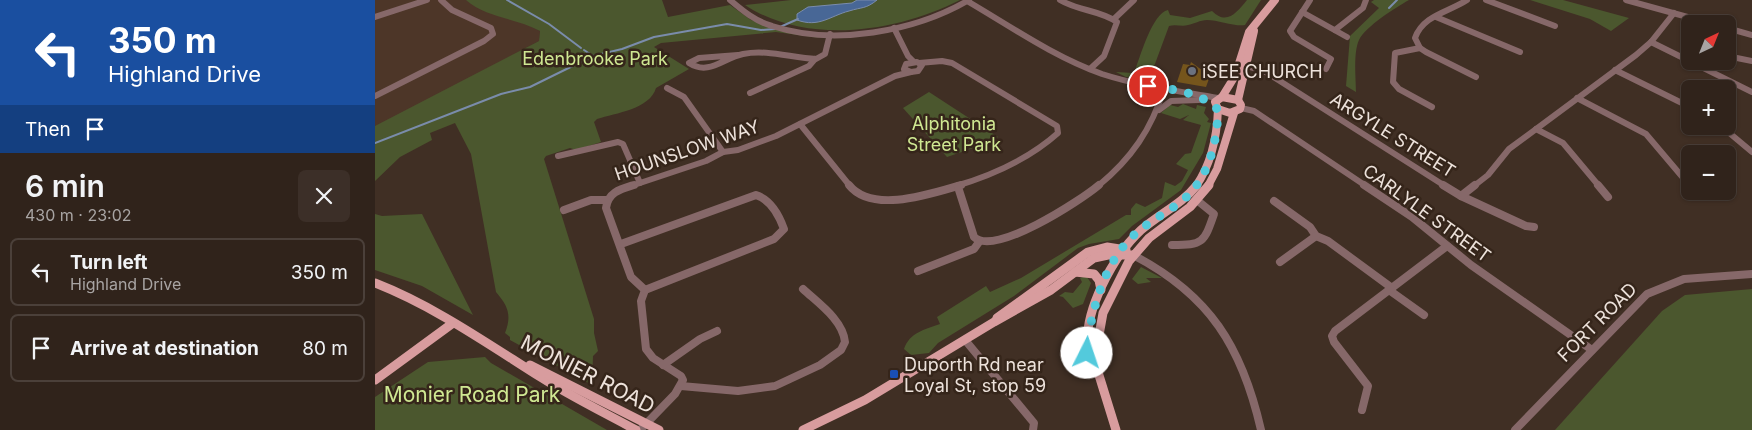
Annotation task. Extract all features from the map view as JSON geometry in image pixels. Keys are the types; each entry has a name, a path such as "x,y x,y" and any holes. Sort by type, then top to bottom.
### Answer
{"main road":[{"path":"1116,430 1094,363 1087,353 1088,337 1101,290 1120,252 1142,228 1187,196 1197,185 1215,145 1218,103 1242,64 1257,24 1275,0"},
{"path":"1094,363 1103,313 1133,255 1154,232 1198,201 1212,181 1220,165 1234,113 1240,104 1242,64"},
{"path":"1218,103 1240,104"},
{"path":"1218,103 1234,113"},
{"path":"994,322 1004,311 1088,252 1107,247 1133,255"},
{"path":"803,430 849,409 994,322 1008,316 1051,290 1094,258 1120,252"},
{"path":"1074,272 1084,270 1094,273 1099,280 1101,290"},
{"name":"MONIER ROAD","path":"375,283 397,292 453,323 501,351 543,379 640,428 659,430"},
{"path":"375,380 453,323"}],"street":[{"path":"375,17 427,0"},
{"path":"375,96 484,41 493,34 491,28 452,10 441,0"},
{"path":"730,0 743,12 766,23 783,28 833,34 894,28 932,18 966,2 1090,69 1111,77 1192,94 1218,103"},
{"path":"1060,0 1079,10 1114,19"},
{"path":"1114,19 1134,0"},
{"path":"1310,0 1290,31 1291,34 1331,59 1326,69"},
{"path":"1335,30 1363,8 1365,0"},
{"path":"1467,0 1460,6 1429,20 1416,33 1415,38 1420,48 1434,57 1476,77"},
{"path":"1486,0 1555,26"},
{"path":"1626,0 1681,15"},
{"path":"1302,12 1347,37"},
{"path":"1461,196 1488,175 1503,154 1651,42 1674,13"},
{"path":"1436,16 1520,52"},
{"path":"1090,69 1104,56 1117,26 1114,19"},
{"path":"894,28 908,56 918,64"},
{"path":"1736,31 1752,35"},
{"path":"750,93 809,66 815,59 824,55 833,34"},
{"path":"1651,42 1681,56"},
{"path":"1420,48 1395,53 1393,57 1393,82 1399,88 1432,107"},
{"path":"738,55 704,69 697,68 689,62 699,58 755,53 815,59"},
{"path":"907,68 908,56"},
{"path":"1736,57 1752,60"},
{"path":"800,124 855,193 863,199 874,201 958,187 1019,160 1053,140 1058,133 1057,126 952,64 943,61 918,64 907,68"},
{"path":"907,68 918,71 918,64"},
{"name":"ARGYLE STREET","path":"1242,64 1264,71 1461,196 1526,226 1534,226"},
{"name":"HOUNSLOW WAY","path":"645,290 635,284 631,277 621,244 606,208 607,200 616,191 706,161 723,152 738,150 755,144 800,124 895,76 907,68"},
{"path":"1615,70 1681,103"},
{"path":"1709,70 1752,92"},
{"path":"667,88 684,97 723,152"},
{"path":"958,187 974,237 979,242 993,242 1056,215 1113,175 1136,150 1153,125 1164,88"},
{"path":"1192,94 1203,100"},
{"path":"1577,98 1646,134 1654,141 1681,175"},
{"path":"1159,110 1165,105 1180,99 1218,103"},
{"name":"CARLYLE STREET","path":"1240,104 1254,111 1412,217 1447,246 1592,350"},
{"path":"1536,128 1563,143 1609,197"},
{"path":"1732,135 1752,152"},
{"path":"558,156 618,142 623,144 641,183"},
{"path":"621,244 756,195 765,199 784,229 774,239 645,290 641,300 646,349 653,358 681,376 683,380 681,386 640,428"},
{"path":"564,210 591,200 607,200"},
{"path":"1172,245 1196,245 1206,239 1214,214 1198,201"},
{"path":"1274,201 1309,227 1316,236 1328,241 1424,316"},
{"path":"1280,262 1316,236"},
{"path":"918,270 974,249 979,242"},
{"path":"1362,410 1367,386 1334,342 1333,336 1335,331 1447,246"},
{"path":"1133,255 1156,267 1211,313 1246,382 1257,411 1261,430"},
{"name":"FORT ROAD","path":"1515,430 1647,294 1658,286 1687,278 1752,274"},
{"path":"681,386 739,391 759,389 799,377 841,350 845,342 845,336 829,314 803,289"},
{"path":"663,365 700,339 717,331"},
{"path":"965,340 1034,423 1033,430"}],"shaded area":[{"path":"375,0 479,0 540,31 539,41 375,128"}],"green space":[{"name":"Edenbrooke Park","path":"466,0 662,0 668,17 730,5 751,20 820,38 776,32 661,43 654,47 689,69 656,88 653,95 640,105 597,119 594,122 601,142 576,150 570,148 546,156 544,159 594,319 594,333 598,351 593,356 592,385 510,340 510,337 505,333 508,311 496,292 471,154 455,123 430,133 432,140 400,157 375,181 375,126 539,41 540,31 522,23 483,11"},
{"path":"791,0 960,0 909,20 852,30 824,30 796,26 769,18 745,5"},
{"path":"1247,0 1261,0 1245,25 1207,20 1186,26 1169,26 1149,80 1126,77 1116,72 1134,73 1152,27 1162,13 1168,10 1170,15 1190,18 1212,11 1222,17 1227,17 1235,13"},
{"path":"1374,0 1409,0 1374,23 1359,40 1355,58 1356,92 1346,86 1350,36 1379,8 1371,2"},
{"path":"1530,0 1563,0 1629,18 1611,31 1590,19"},
{"name":"Alphitonia Street Park","path":"929,92 998,137 985,144 947,157 903,108"},
{"path":"1183,104 1196,109 1197,105 1206,107 1204,113 1209,119 1207,122 1211,123 1203,153 1181,190 1132,226 1119,239 1089,244 1078,248 1014,296 938,343 929,353 911,355 904,349 914,335 940,324 937,317 986,286 990,292 1021,278 1126,215 1131,215 1131,209 1136,203 1145,207 1162,198 1165,182 1175,186 1182,181 1188,170 1176,164 1185,154 1191,153 1201,125 1183,120 1189,115 1180,119 1161,113 1170,105 1178,107"},
{"path":"375,214 382,216 422,214 473,315 422,286 375,270"},
{"path":"1141,267 1162,278 1146,278 1151,282 1138,284 1132,279"},
{"path":"1087,277 1091,283 1083,304 1073,308 1063,297 1059,296 1065,292 1073,293 1082,282 1080,278"},
{"path":"1752,289 1752,430 1555,430 1662,311 1685,295"},
{"name":"Monier Road Park","path":"485,357 491,363 607,430 375,430 375,397 428,362"}],"water":[{"path":"857,0 877,0 867,6 818,22 812,23 797,20 797,14 808,7 852,3"}],"building":[{"name":"iSEE CHURCH","path":"1191,62 1210,76 1206,87 1177,82 1183,64 1190,65"}],"waterway":[{"path":"507,0 549,24 581,48"},
{"path":"1389,8 1397,0"},
{"path":"780,27 798,19"},
{"path":"593,56 622,49 654,37 727,24 761,30 775,29"},
{"path":"584,50 593,56"},
{"path":"375,143 501,94 530,87 593,56"}],"place":[{"name":"iSEE CHURCH","path":"1192,71"},
{"name":"Duporth Rd near Loyal St, stop 59","path":"894,374"}],"route":[{"path":"1087,353 1090,323 1094,308 1117,256 1129,240 1142,228 1177,204 1192,191 1200,180 1215,145 1218,127 1218,110 1215,106 1192,94 1148,86"}]}
